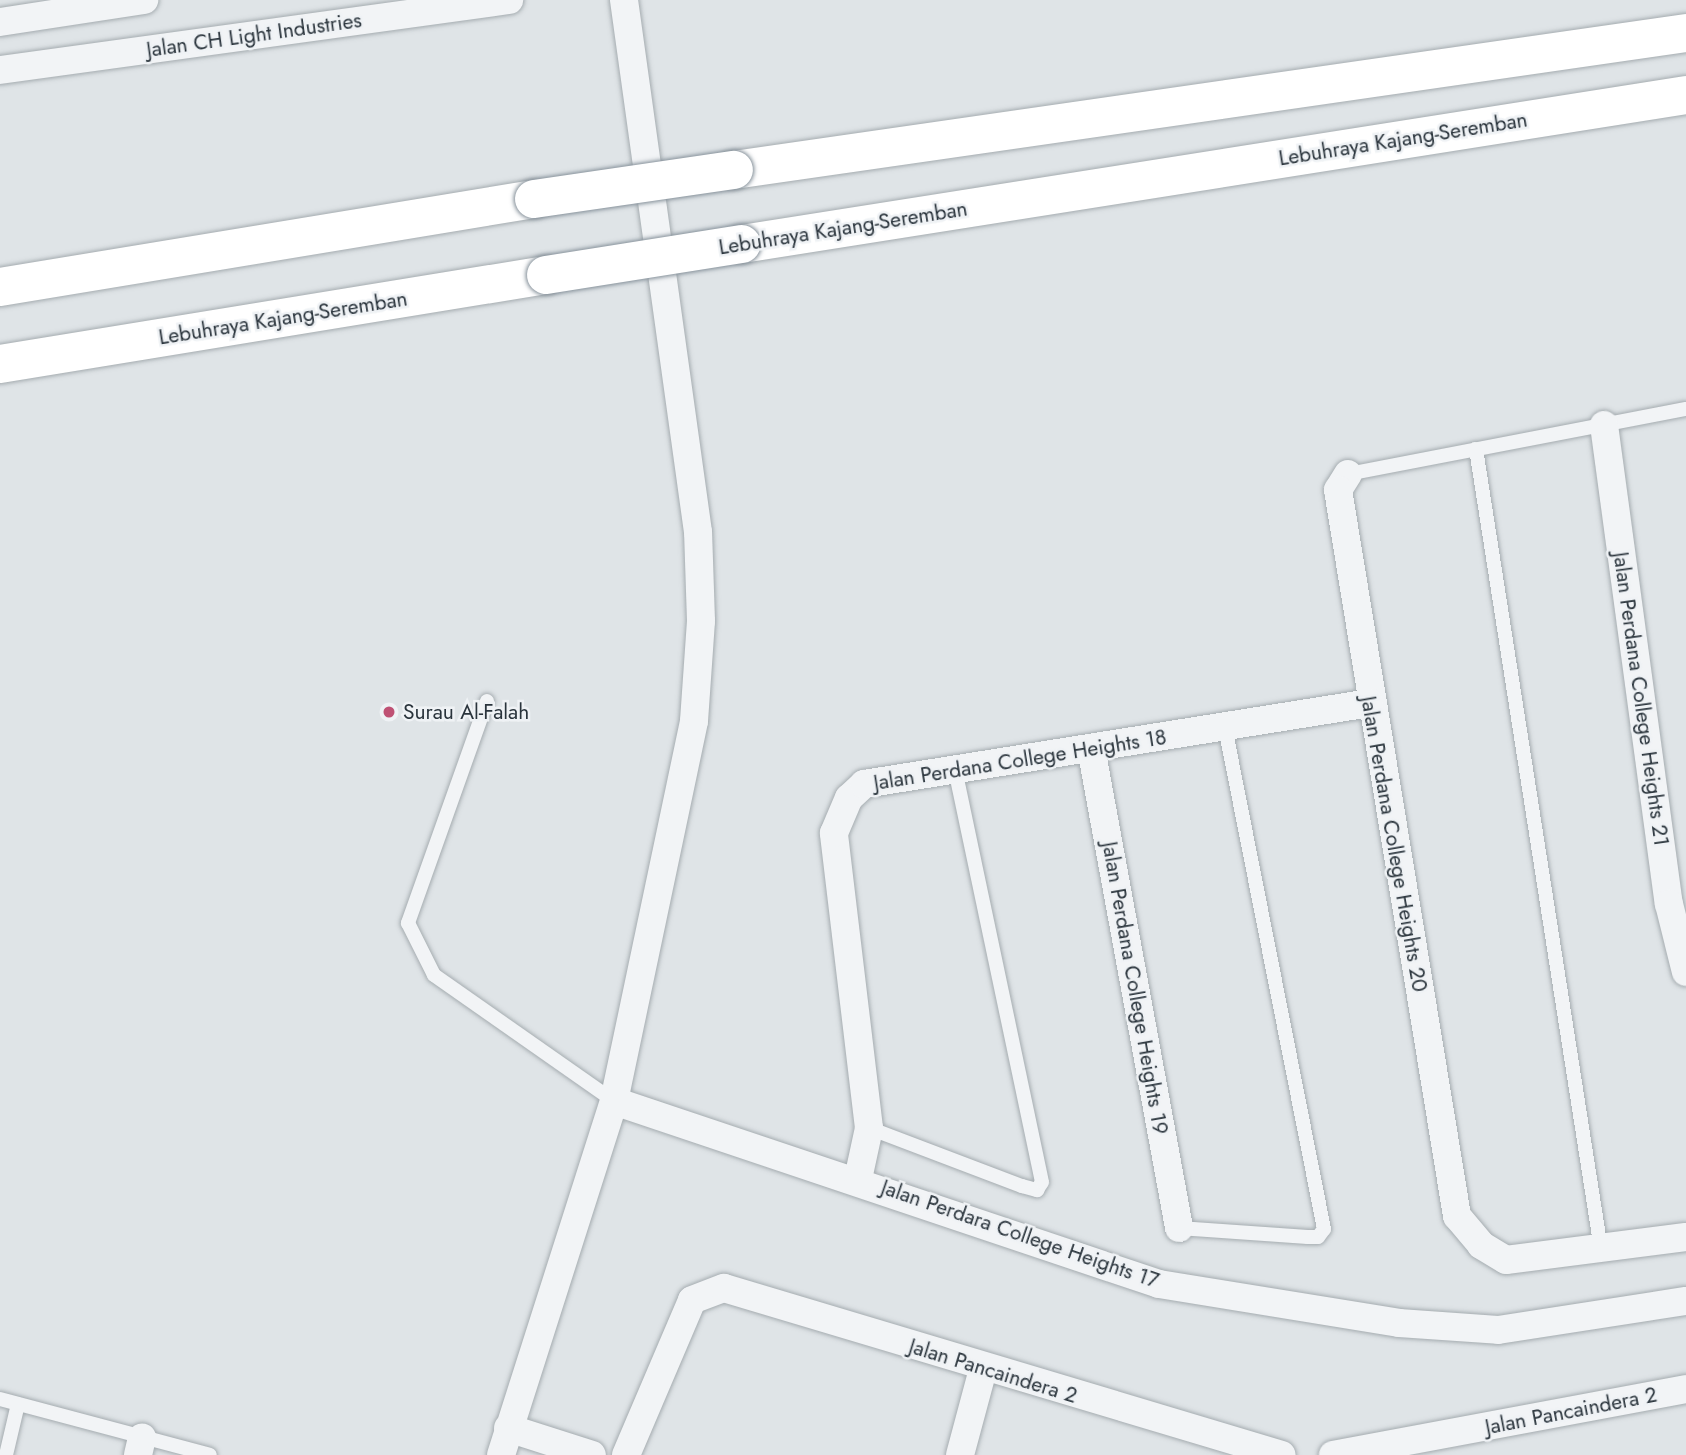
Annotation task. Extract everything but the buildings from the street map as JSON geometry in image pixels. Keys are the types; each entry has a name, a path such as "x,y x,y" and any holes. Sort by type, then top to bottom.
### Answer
{"highway":[{"path":"0,287 534,199 1686,33"},
{"name":"Lebuhraya Kajang-Seremban","path":"0,365 546,275 1686,95"}],"street":[{"path":"0,22 145,0"},
{"name":"Jalan CH Light Industries","path":"0,70 509,0"},
{"path":"500,1455 614,1101 694,721 701,621 698,532 624,0"},
{"name":"Jalan Perdana College Heights 21","path":"1604,425 1669,904 1686,972"},
{"name":"Jalan Perdana College Heights 20","path":"1348,474 1338,490 1370,703 1457,1216 1481,1245 1506,1260 1601,1249"},
{"name":"Jalan Perdana College Heights 18","path":"859,1179 869,1128 834,833 849,799 864,784 1370,703"},
{"name":"Jalan Perdana College Heights 19","path":"1091,748 1179,1228"},
{"name":"Jalan Perdara College Heights 17","path":"614,1101 859,1179 1159,1284 1399,1323 1498,1330 1686,1301"},
{"path":"1601,1249 1686,1237"},
{"name":"Jalan Pancaindera 2","path":"626,1455 692,1300 724,1288 983,1369 1282,1455"},
{"path":"960,1455 983,1369"},
{"name":"Jalan Pancaindera 2","path":"1333,1455 1686,1389"},
{"path":"509,1428 592,1455"}],"lane":[{"path":"1348,474 1686,409"},
{"path":"1476,449 1601,1249"},
{"path":"487,701 408,923 434,975 614,1101"},
{"path":"1179,1228 1308,1237 1318,1237 1324,1229 1225,727"},
{"path":"869,1128 1022,1186 1037,1190 1042,1182 955,770"},
{"path":"0,1399 140,1446 210,1455"},
{"path":"6,1455 18,1404"}],"place":[{"name":"Surau Al-Falah","path":"389,712"}]}
